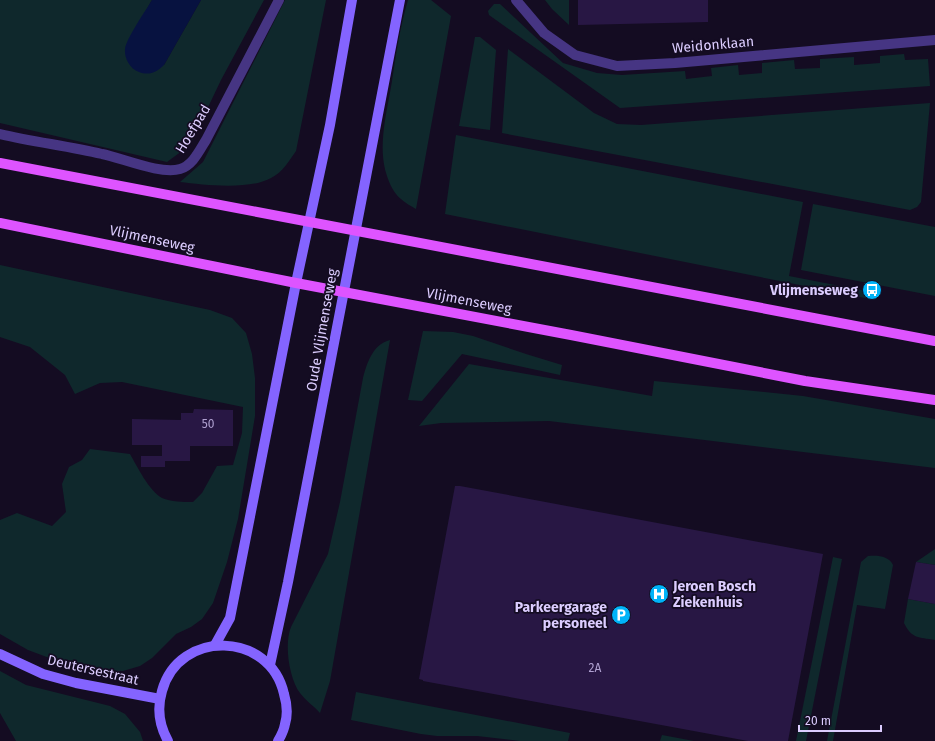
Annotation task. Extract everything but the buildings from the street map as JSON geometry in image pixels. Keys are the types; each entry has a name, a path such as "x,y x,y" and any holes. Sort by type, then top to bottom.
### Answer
{"main road":[{"path":"0,163 935,340"},
{"name":"Vlijmenseweg","path":"0,222 296,283 805,381 935,400"}],"street":[{"name":"Hoefpad","path":"0,134 102,154 160,169 174,170 187,166 196,157 206,140 279,0"},
{"path":"215,645 230,618 296,283 330,125 352,0"},
{"name":"Oude Vlijmenseweg","path":"270,665 334,349 343,292 400,0"},
{"name":"Weidonklaan","path":"516,0 544,33 575,56 617,66 683,62 935,40"},
{"path":"168,741 160,723 159,711 163,685 169,673 189,654 215,645 233,646 250,651 270,665 282,684 287,706 285,724 278,741"},
{"name":"Deutersestraat","path":"0,654 43,674 76,683 160,699"}],"green space":[{"path":"0,0 152,0 128,42 164,65 201,0 264,0 221,80 190,145 167,162 0,123"},
{"path":"285,0 326,0 296,151 279,173 262,182 227,186 180,182 203,162"},
{"path":"408,0 431,0 451,16 416,209 401,199 392,187 384,165 383,153 384,129 398,40"},
{"path":"545,0 569,0 569,25 552,9"},
{"path":"494,4 500,4 563,63 597,73 622,75 685,71 686,79 712,76 711,68 738,65 739,75 762,73 762,63 794,60 795,69 820,68 820,59 854,57 854,65 880,63 880,56 904,54 905,60 928,59 930,86 620,108 489,15 488,11"},
{"path":"475,37 480,37 496,50 490,130 459,126"},
{"path":"508,49 594,113 617,124 641,125 930,103 921,202 917,207 910,210 502,133"},
{"path":"456,135 803,202 789,276 871,292 870,299 445,214"},
{"path":"813,204 935,227 935,296 801,270"},
{"path":"0,265 210,310 232,318 246,333 252,354 255,378 255,416 238,519 227,562 213,603 202,619 191,627 176,634 152,658 140,666 123,671 100,670 60,662 28,650 0,634 0,520 17,513 52,526 66,512 62,484 69,467 82,460 90,449 130,454 144,478 157,495 169,500 193,502 202,493 217,466 233,465 242,433 243,407 122,382 100,383 75,394 65,375 30,347 0,337"},
{"path":"423,331 453,332 473,336 562,365 560,375 462,354 422,401 408,400"},
{"path":"390,340 330,681 320,713 305,699 296,687 290,670 288,651 289,634 291,627 328,554 340,502 363,378 367,366 375,350 384,342"},
{"path":"469,364 652,396 654,381 803,396 935,419 935,468 549,421 441,423 419,426"},
{"path":"935,549 935,565 916,562"},
{"path":"868,556 886,558 893,565 885,609 857,605 833,741 827,741 861,562"},
{"path":"833,557 842,559 806,741 796,741"},
{"path":"908,599 935,604 935,640 920,638 913,635 907,628 904,623"},
{"path":"0,671 26,685 110,706 125,714 140,732 143,741 16,741 0,713"},
{"path":"356,692 570,733 568,741 520,741 477,736 437,736 421,734 351,720"},
{"path":"662,735 694,741 660,741"}],"shaded area":[{"path":"152,0 201,0 164,65 159,70 146,74 136,71 130,66 125,49 132,32"}],"place":[{"name":"Vlijmenseweg","path":"872,290"},
{"name":"Jeroen Bosch Ziekenhuis","path":"659,594"},
{"name":"Parkeergarage personeel","path":"621,615"}]}
